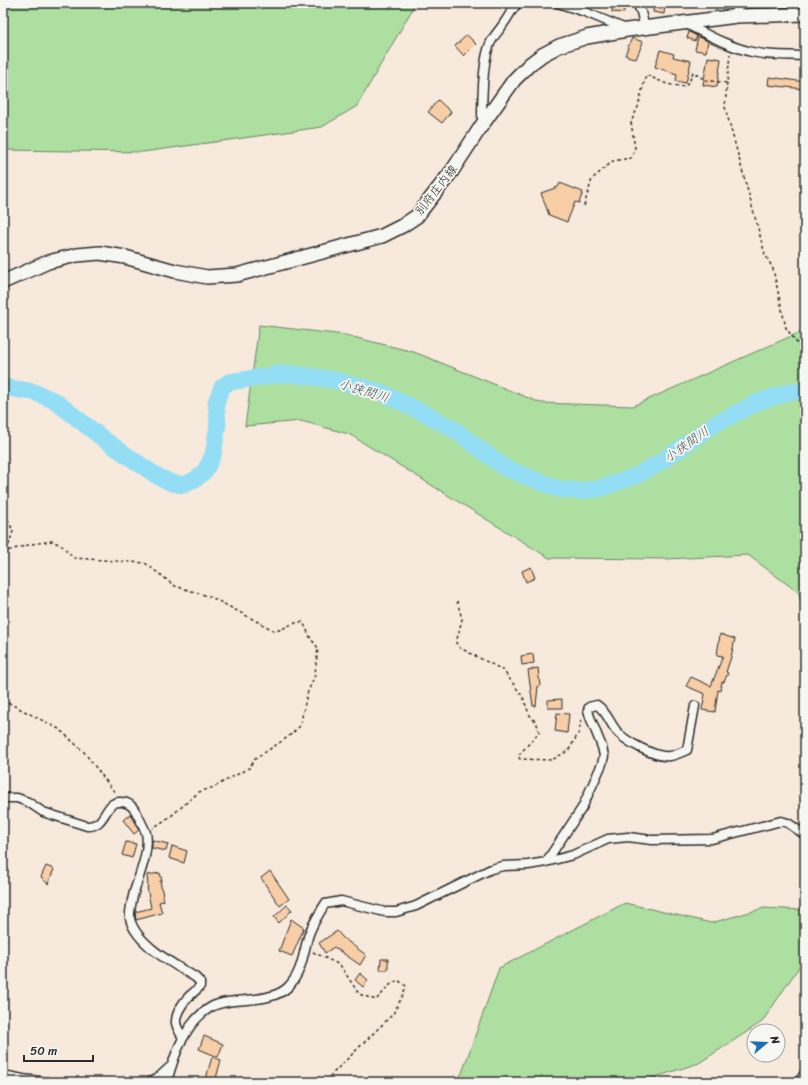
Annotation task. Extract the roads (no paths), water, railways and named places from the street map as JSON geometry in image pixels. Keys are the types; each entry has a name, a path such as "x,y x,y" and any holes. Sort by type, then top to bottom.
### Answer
{"main road":[{"name":"別府庄内線","path":"3,282 48,262 77,255 100,253 125,257 175,271 207,277 237,275 382,236 402,226 417,216 452,170 514,80 542,55 558,46 587,37 627,30 684,23 737,10 805,14"}],"street":[{"path":"482,125 482,99 487,50 494,37 518,3"},
{"path":"558,3 585,12 627,30"},
{"path":"637,3 645,28"},
{"path":"684,23 731,45 752,52 805,56"},
{"path":"546,862 582,808 602,764 604,756 602,747 588,710 589,707 597,705 606,714 616,730 625,739 656,754 669,756 687,750 696,706"},
{"path":"3,798 17,798 23,800 43,812 87,826 98,824 112,804 119,801 126,802 132,806 137,813 145,832 146,839 143,865 131,908 130,919 139,936 150,947 195,977 200,982 200,986 183,1004 178,1014 176,1023 183,1038"},
{"path":"167,1082 171,1067 183,1038 202,1013 213,1006 224,1002 260,999 274,995 288,987 298,974 310,932 325,904 342,901 385,912 396,912 416,906 491,869 503,866 528,866 546,862 573,855 608,839 628,837 652,840 712,839 781,821 788,823 805,835"},
{"path":"150,1082 171,1067"},
{"path":"800,1082 805,1073"},
{"path":"3,1075 48,1082"}],"waterway":[{"name":"小狭間川","path":"3,387 34,392 55,401 106,441 157,476 172,483 184,485 196,479 205,471 213,455 218,424 216,402 222,387 229,382 281,374 294,374 334,380 380,392 428,415 455,430 505,468 559,489 580,491 598,489 636,476 659,463 715,424 758,402 794,391 805,392"}]}
